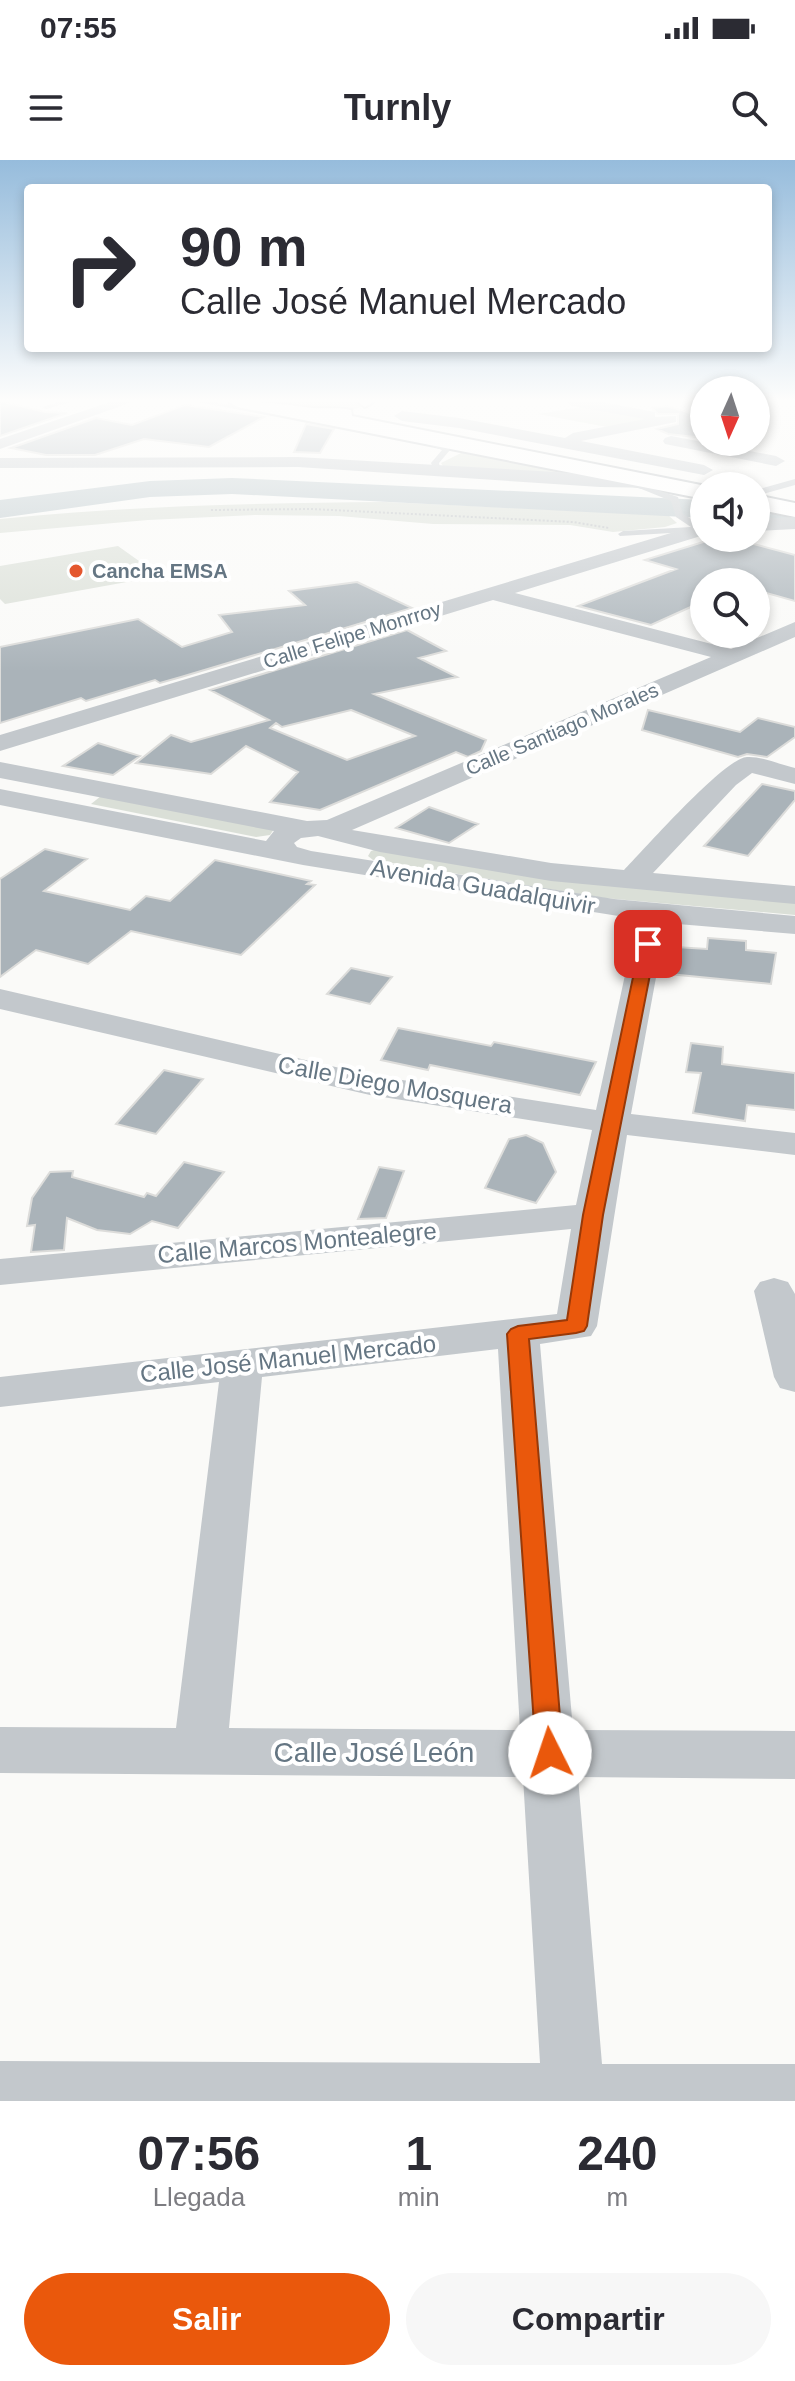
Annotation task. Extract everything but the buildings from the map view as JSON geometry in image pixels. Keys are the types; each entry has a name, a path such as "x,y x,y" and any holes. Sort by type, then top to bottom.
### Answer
{"street":[{"path":"773,502 795,523"},
{"name":"Calle Felipe Monrroy","path":"0,743 690,533"},
{"path":"491,593 733,656"},
{"name":"Calle Santiago Morales","path":"326,831 795,629"},
{"path":"630,881 727,779 748,764 795,776"},
{"name":"Avenida Guadalquivir","path":"0,770 551,872 795,895"},
{"path":"0,810 28,802 59,782"},
{"path":"0,797 286,852"},
{"path":"286,852 281,848 281,838 326,831"},
{"name":"Calle Santiago Morales","path":"315,858 342,851 347,846 326,831"},
{"name":"Avenida Guadalquivir","path":"286,852 568,903 653,914 795,925"},
{"path":"593,1215 614,1123 653,914"},
{"name":"Calle Diego Mosquera","path":"0,999 370,1085 614,1123 795,1144"},
{"name":"Calle Marcos Montealegre","path":"0,1272 593,1215"},
{"name":"Calle José Manuel Mercado","path":"0,1392 576,1326 593,1215"},
{"path":"774,1291 795,1377"},
{"path":"518,1334 574,2098"},
{"path":"200,1751 242,1364"},
{"name":"Calle José León","path":"0,1750 795,1755"},
{"path":"0,2093 574,2098 795,2096"}],"lane":[{"path":"662,492 675,499 679,515 690,522"},
{"path":"623,534 690,530"}],"path":[{"path":"211,510 312,509 573,522 637,533"}],"shaded area":[{"path":"386,502 668,515 677,523 613,532 570,525 433,524 339,516 255,515 148,520 0,533 0,519 97,511"},
{"name":"Cancha EMSA","path":"118,546 160,576 5,604 0,599 0,566"},
{"path":"101,796 274,829 270,835 256,837 91,804"},
{"path":"380,848 795,902 795,915 604,898 373,860 368,856 371,851"}],"waterway":[{"path":"0,509 131,492"},
{"path":"347,492 690,508"},
{"path":"770,511 795,511"}],"place":[{"name":"Cancha EMSA","path":"76,571"}],"route":[{"path":"550,1753 518,1334 576,1326 593,1215 648,944"}]}
